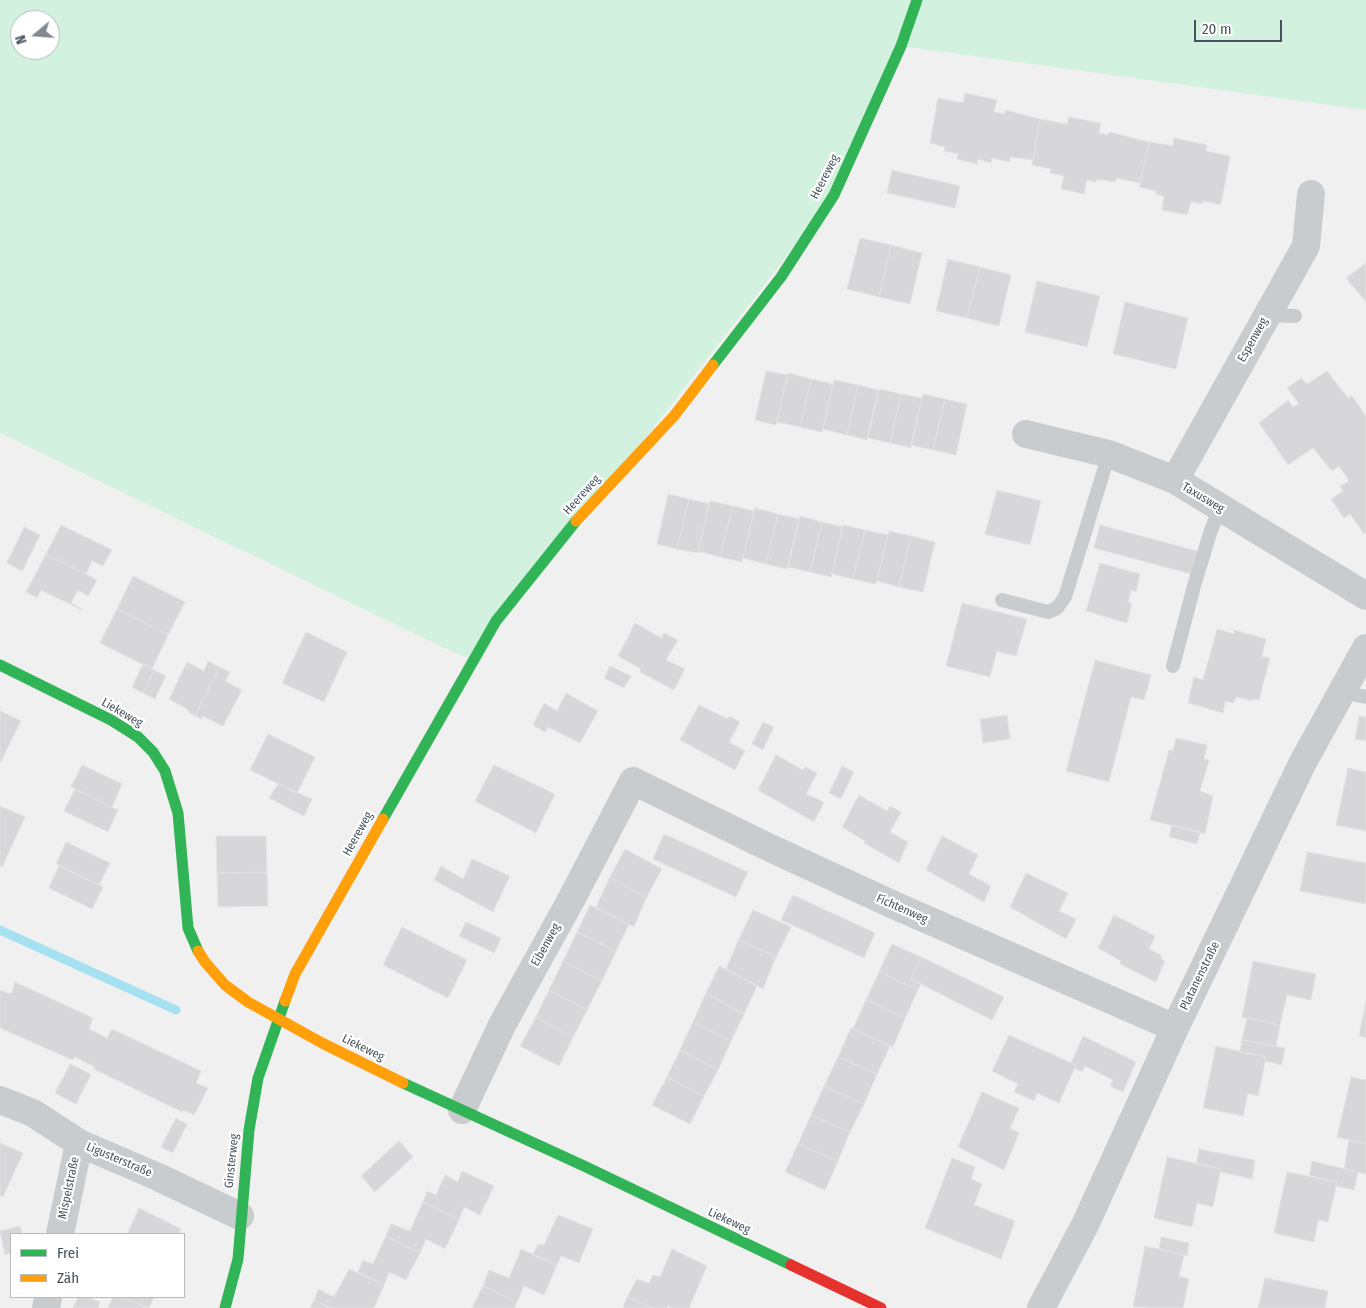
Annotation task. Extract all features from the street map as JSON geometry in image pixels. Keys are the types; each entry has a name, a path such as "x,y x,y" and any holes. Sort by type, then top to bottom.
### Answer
{"street":[{"name":"Heereweg","path":"278,1018 295,974 496,621 583,513 674,416 781,277 834,196 902,46 917,0"},
{"name":"Espenweg","path":"1175,480 1306,246 1311,194"},
{"name":"Taxusweg","path":"1026,434 1109,454 1175,480 1366,596"},
{"name":"Platanenstraße","path":"1041,1308 1085,1224 1175,1028 1302,764 1354,694 1366,648"},
{"name":"Liekeweg","path":"0,666 111,720 138,737 153,752 165,771 178,814 188,928 196,948 225,986 248,1002 322,1043 880,1308"},
{"name":"Fichtenweg","path":"633,781 768,847 887,902 1175,1028"},
{"name":"Eibenweg","path":"462,1110 503,1023 571,900 633,781"},
{"name":"Ginsterweg","path":"225,1308 238,1259 240,1216 258,1078 278,1018"},
{"name":"Ligusterstraße","path":"0,1100 33,1113 79,1142 240,1216"},
{"name":"Mispelstraße","path":"60,1233 79,1142"}],"lane":[{"path":"1267,315 1295,316"},
{"path":"1002,600 1048,612 1057,608 1065,598 1109,454"},
{"path":"1173,666 1211,530 1220,508"}],"green space":[{"path":"0,0 1366,0 1366,110 901,46 834,195 473,660 442,647 0,433"}],"building":[{"path":"965,93 997,100 994,112 1005,114 1005,110 1040,119 1033,160 1010,157 1010,162 992,158 991,163 978,159 977,164 957,159 958,154 944,151 945,147 930,143 938,98 963,103"},
{"path":"1069,117 1101,123 1099,133 1108,135 1109,132 1149,142 1140,183 1116,178 1115,182 1097,179 1096,182 1087,180 1084,194 1061,189 1064,176 1050,173 1051,169 1032,165 1040,119 1067,124"},
{"path":"1174,138 1207,145 1206,151 1230,156 1221,205 1203,201 1202,204 1191,202 1187,215 1162,210 1164,196 1156,194 1156,191 1139,187 1149,142 1173,146"},
{"path":"892,170 960,186 955,208 887,193"},
{"path":"860,238 891,245 879,297 847,289"},
{"path":"891,245 922,253 910,304 879,297"},
{"path":"948,259 980,267 967,318 936,311"},
{"path":"1366,263 1366,302 1346,278"},
{"path":"980,267 1011,275 999,326 967,318"},
{"path":"1037,281 1100,296 1087,347 1025,332"},
{"path":"1125,302 1188,318 1176,369 1113,354"},
{"path":"766,371 788,375 776,425 755,420"},
{"path":"1327,371 1348,398 1352,396 1366,416 1366,532 1364,534 1350,514 1344,518 1331,499 1343,491 1340,486 1349,481 1339,466 1332,471 1313,448 1288,465 1259,423 1288,400 1293,407 1299,404 1287,388 1301,378 1307,384"},
{"path":"788,373 811,379 800,427 777,422"},
{"path":"811,379 833,384 822,432 800,427"},
{"path":"834,380 858,385 847,435 823,429"},
{"path":"858,385 878,390 867,440 847,435"},
{"path":"879,389 901,394 890,443 868,438"},
{"path":"901,394 922,398 911,448 890,443"},
{"path":"923,394 945,399 933,450 911,445"},
{"path":"945,399 967,404 956,455 933,450"},
{"path":"997,490 1041,501 1030,545 985,534"},
{"path":"668,494 689,499 677,549 657,544"},
{"path":"689,499 709,504 698,553 677,549"},
{"path":"710,501 733,506 720,557 698,551"},
{"path":"733,506 754,511 742,562 720,557"},
{"path":"755,508 778,514 766,564 743,558"},
{"path":"778,514 799,519 787,569 766,564"},
{"path":"800,516 822,522 810,572 788,567"},
{"path":"822,522 843,527 831,577 810,572"},
{"path":"61,525 112,550 103,566 92,561 86,574 97,580 46,554"},
{"path":"843,525 865,530 853,579 832,574"},
{"path":"1100,525 1197,551 1191,574 1094,548"},
{"path":"24,527 40,535 22,571 7,563"},
{"path":"865,530 888,535 876,584 853,579"},
{"path":"889,531 911,536 899,587 877,581"},
{"path":"911,536 935,542 923,592 899,587"},
{"path":"46,554 97,580 88,596 78,590 71,603 82,610 41,590 37,598 26,592"},
{"path":"1100,563 1140,574 1136,592 1131,590 1128,602 1132,603 1127,623 1086,611"},
{"path":"133,576 185,602 168,635 117,609"},
{"path":"962,603 1027,619 1016,656 997,651 990,677 946,666"},
{"path":"117,609 168,635 152,669 100,643"},
{"path":"635,623 661,638 664,633 678,640 666,660 685,669 674,690 640,672 641,669 618,656"},
{"path":"1217,629 1234,634 1234,630 1266,639 1262,656 1270,658 1259,700 1252,699 1252,701 1236,697 1234,703 1225,701 1223,713 1188,703 1194,677 1203,680"},
{"path":"306,632 347,652 324,702 282,683"},
{"path":"1095,660 1151,675 1144,700 1131,697 1109,782 1066,771"},
{"path":"208,661 219,667 195,716 188,712 189,710 169,699 187,662 204,671"},
{"path":"143,664 154,670 143,693 132,687"},
{"path":"610,666 631,676 624,688 604,678"},
{"path":"219,667 230,672 225,681 242,690 223,726 203,716 201,719 195,716"},
{"path":"154,670 166,676 155,699 143,693"},
{"path":"566,693 598,711 580,743 548,727 545,732 533,725 544,703 557,711"},
{"path":"699,705 728,719 729,716 740,722 729,742 745,751 735,770 680,740"},
{"path":"0,711 21,721 0,763"},
{"path":"1007,715 1010,739 983,743 980,719"},
{"path":"1359,716 1366,717 1366,741 1355,739"},
{"path":"763,722 774,727 763,750 752,744"},
{"path":"268,734 315,757 297,793 250,770"},
{"path":"1176,738 1207,745 1204,759 1209,760 1200,791 1213,796 1205,834 1150,820 1169,750 1173,751"},
{"path":"776,755 803,770 805,767 817,773 806,794 824,802 814,822 758,790"},
{"path":"82,765 122,784 112,807 71,787"},
{"path":"494,765 555,794 536,833 475,801"},
{"path":"842,766 854,772 841,799 829,793"},
{"path":"1348,768 1366,772 1366,831 1336,825"},
{"path":"278,784 312,799 304,816 269,798"},
{"path":"75,789 118,810 108,832 64,811"},
{"path":"859,795 887,811 890,806 901,812 890,832 908,842 899,863 864,843 865,841 842,827"},
{"path":"0,806 25,817 2,867 0,866"},
{"path":"1172,825 1200,832 1197,844 1169,837"},
{"path":"664,834 748,872 736,897 653,859"},
{"path":"216,836 266,836 267,872 217,873"},
{"path":"942,836 978,855 969,874 991,886 984,902 926,870"},
{"path":"66,842 110,863 99,885 56,864"},
{"path":"625,849 662,869 646,898 610,877"},
{"path":"1307,852 1366,863 1366,904 1300,891"},
{"path":"472,859 510,876 493,912 434,880 441,866 463,879"},
{"path":"59,866 103,887 92,909 49,888"},
{"path":"267,872 268,906 218,907 217,873"},
{"path":"1026,873 1068,893 1059,911 1076,919 1066,939 1010,907"},
{"path":"610,877 646,898 634,927 596,907"},
{"path":"793,895 875,933 864,958 781,920"},
{"path":"590,905 629,924 616,951 577,932"},
{"path":"753,910 791,927 776,957 739,939"},
{"path":"1114,915 1155,936 1149,949 1161,955 1161,959 1165,961 1156,982 1120,964 1121,961 1098,948"},
{"path":"466,922 501,938 494,953 459,936"},
{"path":"402,927 467,960 448,998 383,965"},
{"path":"577,932 616,951 602,981 563,961"},
{"path":"739,939 776,957 763,989 726,969"},
{"path":"892,944 921,957 911,979 921,984 918,990 879,972"},
{"path":"921,957 1004,997 992,1020 911,979"},
{"path":"563,961 602,981 587,1010 549,990"},
{"path":"1253,961 1316,974 1311,1000 1287,995 1280,1025 1242,1017"},
{"path":"719,966 757,986 744,1014 706,993"},
{"path":"879,972 918,990 905,1018 866,1000"},
{"path":"15,982 93,1018 89,1029 107,1038 112,1029 201,1071 196,1083 208,1088 194,1115 184,1110 182,1112 94,1069 95,1067 75,1057 73,1060 0,1028 0,990 11,994"},
{"path":"549,990 587,1010 573,1037 536,1017"},
{"path":"706,993 744,1014 731,1041 693,1022"},
{"path":"866,1000 905,1018 893,1047 853,1029"},
{"path":"1366,1001 1366,1038 1359,1036"},
{"path":"536,1017 573,1037 559,1066 520,1046"},
{"path":"1247,1018 1280,1025 1276,1046 1242,1040"},
{"path":"693,1022 731,1041 718,1070 680,1050"},
{"path":"851,1028 890,1046 877,1074 838,1057"},
{"path":"1009,1035 1076,1065 1059,1103 1037,1093 1034,1101 1014,1092 1018,1084 992,1071"},
{"path":"1083,1036 1136,1062 1123,1092 1110,1086 1113,1080 1085,1066 1082,1072 1075,1068 1076,1065 1071,1063"},
{"path":"1242,1040 1285,1048 1282,1065 1265,1061 1266,1057 1240,1052"},
{"path":"1216,1046 1266,1057 1258,1096 1248,1093 1243,1116 1203,1108"},
{"path":"680,1050 718,1070 704,1096 667,1077"},
{"path":"838,1057 877,1074 864,1104 824,1086"},
{"path":"70,1064 91,1074 76,1104 55,1093"},
{"path":"667,1077 704,1096 690,1124 652,1105"},
{"path":"1351,1077 1366,1080 1366,1144 1337,1137"},
{"path":"824,1086 864,1104 850,1132 811,1115"},
{"path":"982,1092 1019,1108 1010,1128 1019,1133 1004,1170 958,1147"},
{"path":"811,1115 850,1132 838,1161 798,1144"},
{"path":"176,1118 187,1124 173,1153 161,1147"},
{"path":"1349,1140 1366,1144 1366,1174 1344,1169"},
{"path":"399,1141 413,1157 375,1192 361,1176"},
{"path":"0,1143 23,1153 3,1197 0,1196"},
{"path":"798,1144 838,1161 825,1190 785,1172"},
{"path":"1199,1149 1255,1160 1252,1179 1221,1172 1221,1169 1196,1164"},
{"path":"1167,1157 1221,1169 1213,1207 1197,1203 1192,1227 1154,1218"},
{"path":"952,1158 975,1167 971,1179 982,1184 974,1205 1015,1221 1001,1259 925,1228"},
{"path":"1312,1161 1358,1172 1354,1190 1336,1186 1337,1182 1309,1176"},
{"path":"462,1171 494,1186 480,1215 464,1207 459,1220 423,1202 427,1191 436,1195 445,1175 458,1182"},
{"path":"1287,1172 1337,1182 1328,1222 1318,1220 1314,1242 1274,1233"},
{"path":"423,1202 459,1220 445,1249 426,1239 420,1253 386,1236 391,1224 410,1231"},
{"path":"139,1208 181,1229 179,1233 127,1233"},
{"path":"558,1215 593,1229 579,1263 561,1256 557,1265 533,1255 538,1244 544,1245"},
{"path":"20,1226 22,1233 10,1233 10,1253 5,1255 0,1231"},
{"path":"386,1236 420,1253 406,1280 389,1272 384,1285 358,1272 363,1260 373,1264"},
{"path":"1161,1237 1189,1243 1187,1256 1159,1249"},
{"path":"1145,1246 1184,1255 1179,1276 1189,1279 1183,1308 1133,1307"},
{"path":"521,1249 557,1265 544,1295 524,1286 517,1302 483,1286 489,1270 509,1278"},
{"path":"672,1249 707,1266 689,1308 667,1306 667,1308 654,1308 627,1297 637,1279 649,1283 653,1275 660,1277"},
{"path":"349,1269 384,1285 374,1308 330,1308 314,1300 318,1289 334,1297"},
{"path":"1265,1278 1328,1291 1325,1308 1258,1308"},
{"path":"483,1286 517,1302 514,1308 472,1308"},
{"path":"627,1297 654,1308 623,1308"},
{"path":"78,1298 90,1298 100,1302 98,1308 73,1308"},
{"path":"113,1298 124,1298 147,1308 108,1308"},
{"path":"124,1298 154,1298 149,1308"},
{"path":"314,1300 330,1308 310,1308"}],"waterway":[{"path":"0,930 176,1010"}],"traffic: fast":[{"path":"713,365 781,277 834,195 901,46 917,0"},
{"path":"383,819 496,621 576,521"},
{"path":"0,665 111,720 138,737 153,752 165,771 178,813 188,928 198,951"},
{"path":"225,1308 238,1259 249,1130 258,1078 285,1001"},
{"path":"403,1083 584,1166 791,1265"}],"traffic: slow":[{"path":"576,521 674,416 713,365"},
{"path":"285,1001 295,974 383,819"},
{"path":"198,951 225,985 248,1002 322,1043 403,1083"}],"traffic: jam":[{"path":"791,1265 881,1308"}]}
